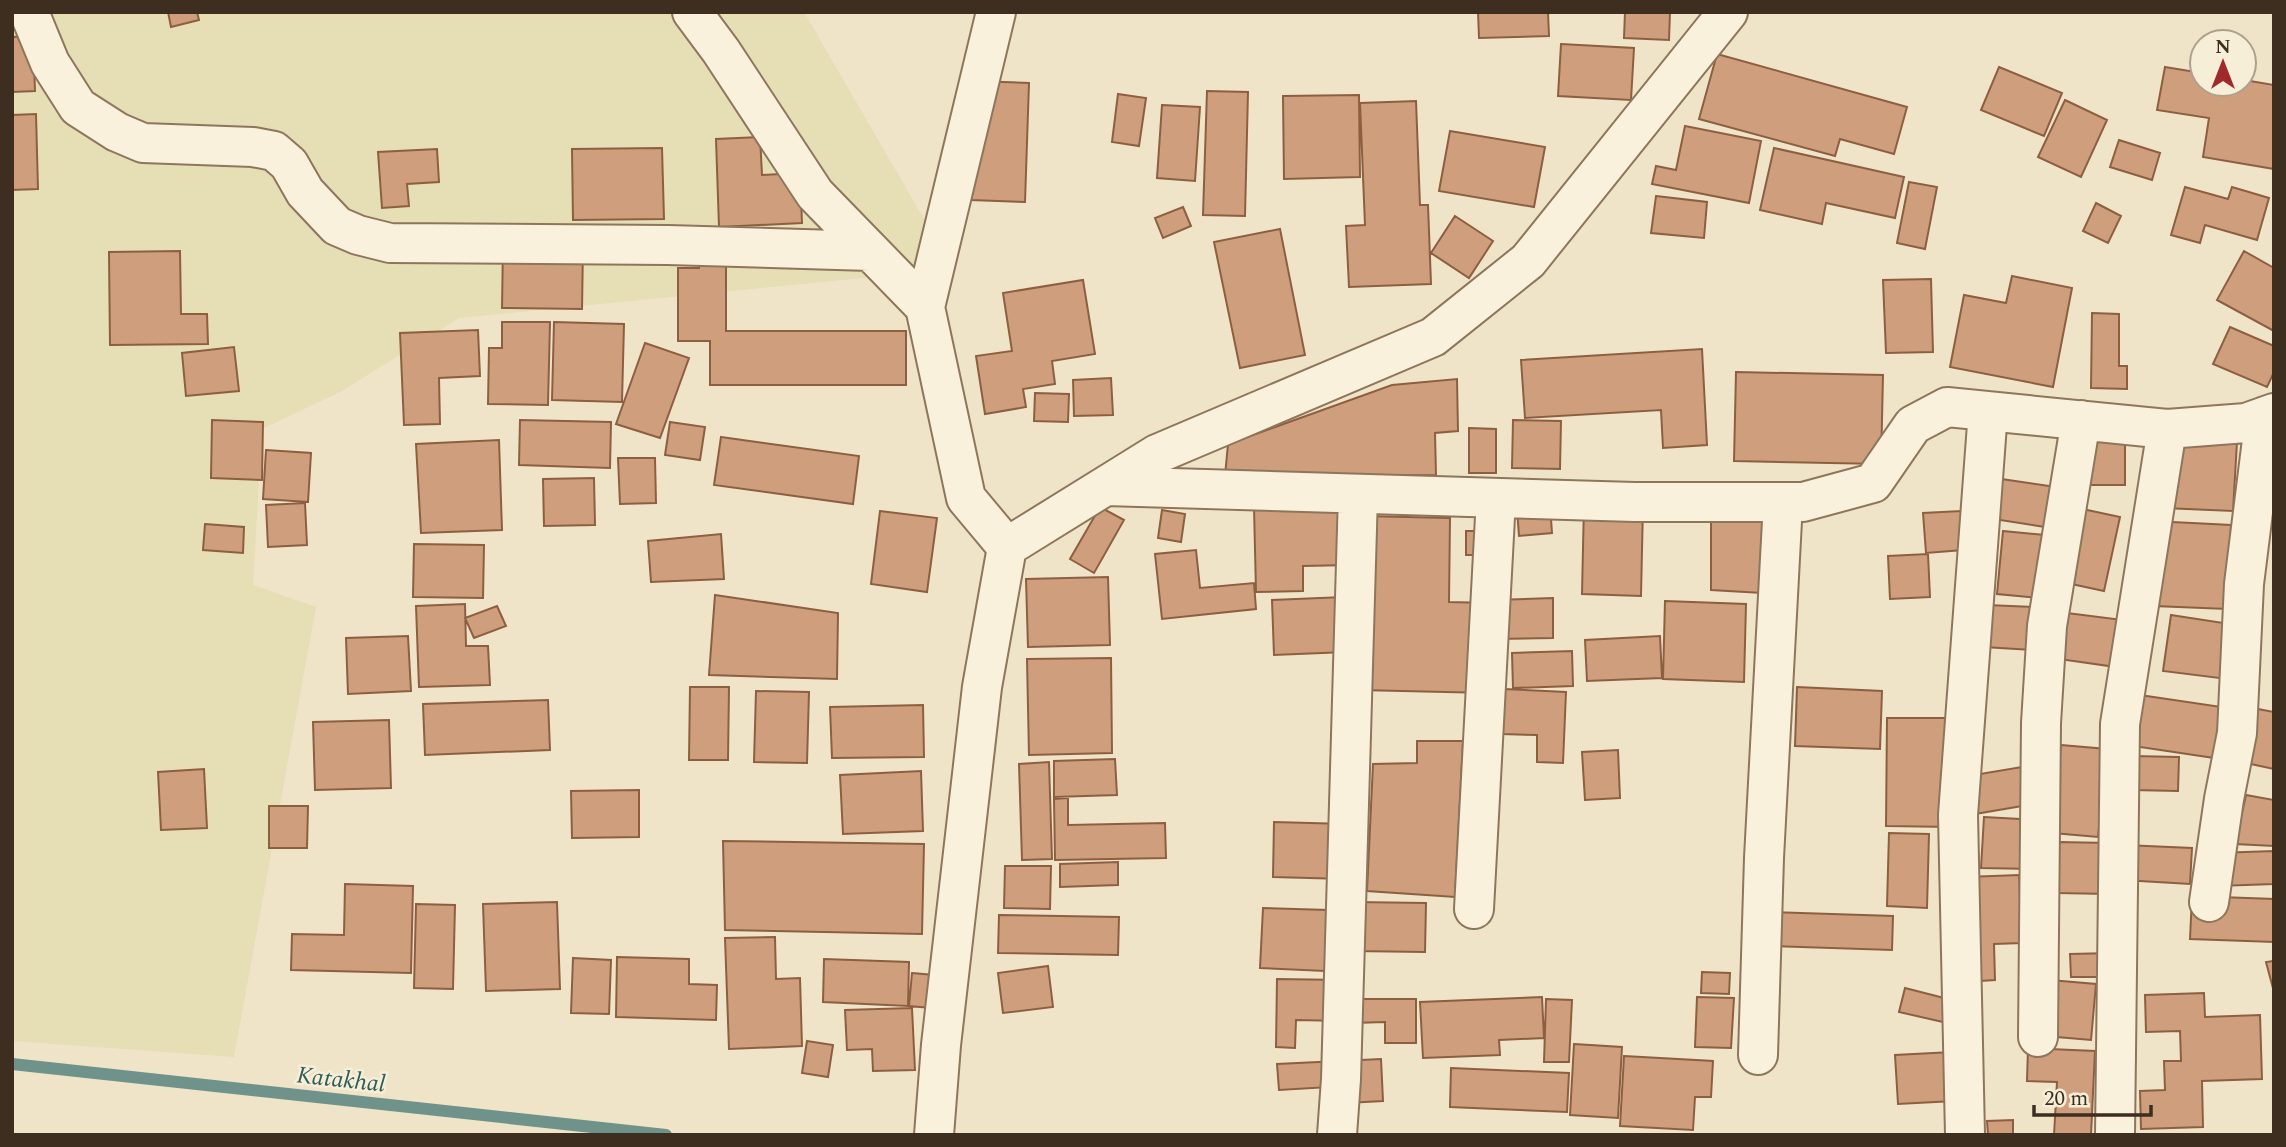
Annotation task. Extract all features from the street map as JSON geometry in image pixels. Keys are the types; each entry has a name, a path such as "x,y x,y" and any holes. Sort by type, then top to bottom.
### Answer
{"street":[{"path":"29,12 50,63 78,107 117,132 143,144 253,147 274,151 289,164 305,192 337,226 358,235 390,243 668,245 870,251"},
{"path":"692,12 815,194 925,307"},
{"path":"996,12 925,307 966,498 1007,547"},
{"path":"934,1135 941,1045 982,687 1007,547 1157,454 1433,337 1528,261 1728,12"},
{"path":"1106,486 1635,502 1803,502 1873,483 1913,425 1947,407 2167,429 2246,423 2269,415 2244,584 2237,733 2209,902"},
{"path":"1965,1135 1958,815 1988,411"},
{"path":"2038,1037 2041,723 2046,640 2081,420"},
{"path":"2115,1135 2120,724 2167,429"},
{"path":"1337,1135 1342,1079 1358,494"},
{"path":"1474,909 1496,498"},
{"path":"1758,1055 1763,858 1783,502"}],"shaded area":[{"path":"12,12 804,12 953,269 459,318 342,391 262,429 253,585 316,607 234,1057 12,1041"}],"building":[{"path":"168,12 197,12 199,20 171,27"},
{"path":"1478,12 1548,12 1549,36 1479,38"},
{"path":"1625,12 1670,12 1669,40 1624,38"},
{"path":"33,36 35,91 12,92 12,37"},
{"path":"1561,44 1634,48 1631,100 1558,96"},
{"path":"1717,54 1907,107 1894,154 1840,139 1835,156 1699,119"},
{"path":"1999,67 2062,93 2044,136 1981,110"},
{"path":"2165,67 2188,71 2188,98 2258,98 2258,82 2274,85 2274,169 2203,157 2209,118 2157,110"},
{"path":"975,81 1029,83 1025,202 971,200"},
{"path":"1207,91 1248,92 1245,216 1203,215"},
{"path":"1118,94 1146,98 1139,146 1112,142"},
{"path":"1359,95 1360,177 1284,179 1283,96"},
{"path":"2065,100 2107,120 2081,177 2038,157"},
{"path":"1416,101 1420,205 1428,205 1431,284 1349,287 1346,226 1365,225 1360,103"},
{"path":"1162,105 1200,107 1195,181 1157,178"},
{"path":"36,114 38,189 12,190 12,115"},
{"path":"1685,126 1761,141 1749,203 1652,184 1656,166 1676,170"},
{"path":"1450,131 1545,147 1534,207 1439,191"},
{"path":"760,137 762,175 800,173 802,223 719,227 716,139"},
{"path":"2119,140 2160,153 2152,180 2110,167"},
{"path":"662,148 664,219 573,220 572,149"},
{"path":"1774,148 1904,177 1895,218 1826,203 1822,224 1760,210"},
{"path":"437,149 439,182 407,184 409,206 382,208 378,152"},
{"path":"1909,182 1937,187 1925,249 1897,243"},
{"path":"2185,187 2228,199 2232,187 2269,198 2257,240 2205,225 2200,243 2171,235"},
{"path":"1656,196 1707,202 1704,238 1651,233"},
{"path":"2096,203 2121,216 2108,243 2083,231"},
{"path":"1183,207 1191,226 1163,238 1155,218"},
{"path":"1455,216 1493,241 1469,278 1431,253"},
{"path":"1280,229 1305,355 1240,368 1214,242"},
{"path":"503,245 583,247 582,309 502,308"},
{"path":"180,251 181,314 207,314 208,344 110,345 109,252"},
{"path":"2244,251 2274,268 2274,331 2217,300"},
{"path":"699,253 726,253 726,331 906,331 906,385 710,385 710,341 678,341 678,268 699,268"},
{"path":"2012,276 2072,288 2053,387 1950,367 1964,295 2006,303"},
{"path":"1931,279 1933,352 1886,353 1883,280"},
{"path":"1083,280 1095,354 1052,361 1055,384 1023,389 1026,407 985,414 976,356 1012,351 1003,293"},
{"path":"2092,313 2119,314 2119,366 2127,366 2127,389 2091,388"},
{"path":"502,322 550,322 548,405 488,404 489,348 502,348"},
{"path":"554,322 624,324 622,402 552,400"},
{"path":"2230,327 2274,346 2274,372 2267,387 2213,364"},
{"path":"478,330 480,376 439,378 440,424 404,425 400,333"},
{"path":"645,343 689,358 660,438 616,424"},
{"path":"234,347 239,391 186,396 182,353"},
{"path":"1702,349 1707,445 1663,448 1661,410 1525,418 1521,360"},
{"path":"1736,372 1883,375 1881,464 1734,461"},
{"path":"1111,378 1113,415 1074,416 1073,380"},
{"path":"1457,379 1458,431 1435,433 1436,475 1225,476 1228,444 1392,385"},
{"path":"1035,393 1069,394 1068,422 1034,421"},
{"path":"212,420 263,422 262,480 211,478"},
{"path":"520,420 611,422 610,468 519,465"},
{"path":"1513,420 1561,421 1560,469 1512,468"},
{"path":"670,422 705,427 700,460 665,455"},
{"path":"2087,427 2125,427 2125,485 2087,485"},
{"path":"1469,428 1496,429 1496,473 1469,473"},
{"path":"721,437 859,456 853,504 714,485"},
{"path":"2167,439 2237,442 2233,511 2164,508"},
{"path":"499,440 502,530 421,533 416,444"},
{"path":"266,450 311,453 308,502 263,499"},
{"path":"618,458 655,458 656,503 620,504"},
{"path":"1974,475 2070,489 2064,530 1968,515"},
{"path":"594,478 595,525 544,526 543,479"},
{"path":"305,503 307,545 268,547 266,505"},
{"path":"1584,503 1643,505 1641,596 1582,594"},
{"path":"1347,505 1349,565 1303,566 1303,591 1256,592 1254,507"},
{"path":"1550,505 1552,533 1519,536 1517,509"},
{"path":"1100,507 1124,520 1094,573 1070,559"},
{"path":"2078,508 2120,517 2104,591 2062,582"},
{"path":"1162,510 1185,514 1181,542 1158,538"},
{"path":"880,511 937,518 927,592 871,584"},
{"path":"1711,511 1774,511 1762,593 1711,590"},
{"path":"1961,511 1963,550 1926,553 1923,513"},
{"path":"1363,516 1450,518 1449,602 1490,603 1488,693 1359,690"},
{"path":"2152,521 2231,525 2227,609 2154,606"},
{"path":"205,524 244,527 243,553 203,550"},
{"path":"1466,531 1490,531 1489,555 1466,555"},
{"path":"2003,531 2066,537 2059,600 1997,594"},
{"path":"721,534 724,579 651,582 648,541"},
{"path":"414,544 484,545 483,598 413,597"},
{"path":"1196,550 1200,588 1254,583 1256,609 1162,619 1155,554"},
{"path":"1928,554 1930,597 1890,599 1888,556"},
{"path":"1108,577 1110,645 1028,647 1026,579"},
{"path":"715,595 838,613 837,679 709,675"},
{"path":"1344,597 1346,652 1274,655 1272,600"},
{"path":"1553,598 1553,638 1495,639 1494,600"},
{"path":"1665,601 1746,604 1744,682 1663,679"},
{"path":"465,604 466,646 488,646 490,685 419,687 416,606"},
{"path":"1987,605 2034,607 2032,650 1984,647"},
{"path":"497,606 506,626 474,638 465,618"},
{"path":"2059,612 2123,620 2116,667 2052,658"},
{"path":"2171,615 2243,626 2235,680 2163,671"},
{"path":"408,636 411,691 348,694 346,638"},
{"path":"1660,636 1662,678 1587,681 1585,640"},
{"path":"1572,651 1573,686 1513,688 1512,653"},
{"path":"1111,658 1112,753 1029,755 1027,659"},
{"path":"690,687 729,687 728,760 689,760"},
{"path":"1797,687 1882,691 1880,749 1795,746"},
{"path":"1504,689 1566,692 1563,763 1537,762 1537,735 1502,734"},
{"path":"756,691 809,692 807,763 754,762"},
{"path":"2140,695 2235,709 2228,760 2133,746"},
{"path":"548,700 550,750 425,755 423,704"},
{"path":"923,705 924,757 832,758 830,707"},
{"path":"2258,709 2274,712 2274,769 2246,763"},
{"path":"1887,718 1949,718 1952,827 1886,826"},
{"path":"389,720 391,788 315,790 313,722"},
{"path":"1417,741 1463,741 1455,897 1367,891 1373,764 1417,763"},
{"path":"2061,745 2107,749 2098,837 2053,833"},
{"path":"1618,750 1620,798 1585,800 1582,752"},
{"path":"2133,756 2179,757 2178,791 2132,790"},
{"path":"1115,759 1117,795 1054,797 1054,761"},
{"path":"1049,762 1052,859 1022,860 1019,764"},
{"path":"2034,765 2040,803 1969,815 1962,777"},
{"path":"204,769 207,828 161,830 158,772"},
{"path":"921,771 923,831 843,834 840,775"},
{"path":"639,790 639,837 572,838 571,791"},
{"path":"2246,795 2274,800 2274,846 2235,844"},
{"path":"1068,798 1068,825 1165,823 1166,858 1055,860 1054,799"},
{"path":"269,806 308,806 307,848 269,848"},
{"path":"1984,817 2037,820 2035,869 1981,868"},
{"path":"1274,822 1346,824 1345,879 1273,877"},
{"path":"1889,833 1929,834 1927,908 1887,906"},
{"path":"723,841 924,844 922,934 725,930"},
{"path":"2058,842 2109,843 2108,894 2057,893"},
{"path":"2124,845 2192,848 2190,884 2123,880"},
{"path":"2274,851 2274,884 2217,886 2216,853"},
{"path":"1118,862 1118,885 1060,887 1060,864"},
{"path":"1005,866 1051,866 1050,909 1004,908"},
{"path":"2019,875 2022,943 1994,944 1995,980 1964,982 1966,877"},
{"path":"345,884 413,886 411,973 291,970 292,934 344,935"},
{"path":"2192,896 2274,899 2274,942 2190,939"},
{"path":"557,902 560,989 486,991 483,904"},
{"path":"1354,902 1426,903 1425,952 1353,951"},
{"path":"416,904 455,905 453,989 414,988"},
{"path":"1263,908 1328,910 1325,971 1260,968"},
{"path":"1771,912 1893,916 1892,950 1770,946"},
{"path":"999,915 1119,917 1118,955 998,953"},
{"path":"775,937 776,979 800,978 802,1046 729,1049 725,938"},
{"path":"2112,953 2113,977 2071,977 2070,954"},
{"path":"617,957 689,959 689,984 717,985 716,1020 616,1017"},
{"path":"573,958 611,960 609,1014 571,1013"},
{"path":"824,959 909,962 908,1006 823,1002"},
{"path":"2274,961 2274,992 2266,962"},
{"path":"1048,966 1053,1007 1003,1013 998,973"},
{"path":"1702,972 1730,973 1729,994 1701,993"},
{"path":"912,973 934,975 931,1008 909,1006"},
{"path":"1277,979 1343,980 1342,1021 1296,1020 1295,1048 1276,1047"},
{"path":"2050,980 2096,984 2091,1040 2045,1036"},
{"path":"1905,988 1948,999 1943,1022 1899,1012"},
{"path":"2204,993 2205,1017 2260,1015 2262,1079 2202,1081 2203,1127 2141,1129 2140,1091 2165,1090 2164,1061 2181,1061 2180,1031 2146,1032 2145,995"},
{"path":"1542,997 1544,1038 1499,1040 1500,1055 1423,1058 1420,1002"},
{"path":"1697,997 1734,998 1731,1048 1695,1047"},
{"path":"1353,999 1416,999 1416,1043 1385,1043 1385,1022 1353,1023"},
{"path":"1546,999 1572,1000 1569,1062 1544,1062"},
{"path":"912,1008 915,1070 873,1071 872,1049 847,1050 845,1010"},
{"path":"807,1041 833,1045 828,1077 802,1073"},
{"path":"1574,1044 1622,1047 1618,1118 1570,1115"},
{"path":"2028,1048 2095,1051 2091,1135 2054,1135 2057,1082 2027,1081"},
{"path":"1952,1052 1954,1101 1898,1104 1895,1055"},
{"path":"1624,1056 1713,1061 1711,1097 1695,1097 1693,1130 1620,1126"},
{"path":"1381,1059 1383,1101 1347,1103 1346,1086 1279,1090 1277,1064"},
{"path":"1451,1068 1569,1073 1567,1112 1450,1107"},
{"path":"2013,1120 2013,1135 1988,1135 1987,1121"}],"waterway":[{"name":"Katakhal","path":"12,1064 666,1135"}]}
